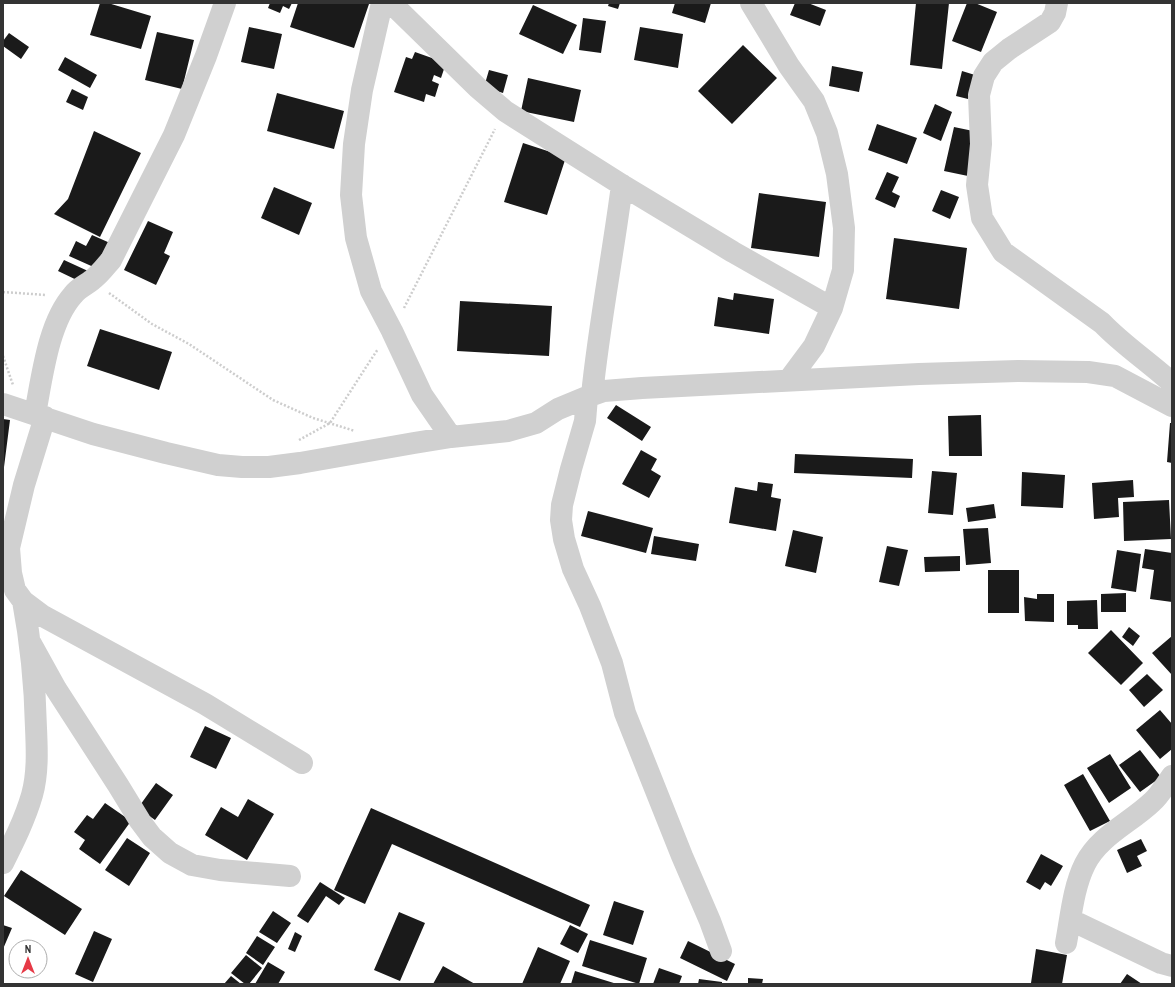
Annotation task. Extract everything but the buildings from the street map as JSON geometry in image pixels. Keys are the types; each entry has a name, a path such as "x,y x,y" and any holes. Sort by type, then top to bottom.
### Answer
{"street":[{"path":"225,3 206,56 174,135 111,260 100,273 73,294 65,304 58,319 49,346 40,416 9,548 11,573 15,590 23,601 43,616 205,704 302,763"},
{"path":"382,3 362,90 354,144 351,195 356,238 371,291 422,394 450,437"},
{"path":"391,3 478,88 504,111 733,252 832,308"},
{"path":"751,3 789,66 814,100 828,133 837,174 844,228 843,270 832,308 814,346 788,381"},
{"path":"1056,3 1055,12 1050,22 1009,49 993,62 984,76 979,95 981,144 977,185 982,218 1003,252 1102,323 1116,337 1152,364 1172,383"},
{"path":"622,185 616,234 585,421 562,505 561,520 564,539 573,569 590,606 612,663 625,713 682,856 710,921 721,952"},
{"path":"3,404 93,434 166,453 218,464 242,467 269,467 300,464 386,447 450,437 508,431 536,423 558,409 604,391 642,388 1018,371 1088,372 1115,376 1172,406"},
{"path":"3,863 17,835 32,795 37,758 36,699 30,642 23,601"},
{"path":"30,642 64,702 140,821 152,837 170,853 192,865 220,870 290,876"},
{"path":"1066,944 1071,920 1072,905 1085,864 1097,846 1152,802 1172,776"},
{"path":"1071,920 1161,963 1172,966"}],"path":[{"path":"330,423 370,361 392,331 428,263 504,111"},
{"path":"91,281 152,324 189,344 273,400 313,418 362,432"},
{"path":"3,292 36,295 73,294"}]}
